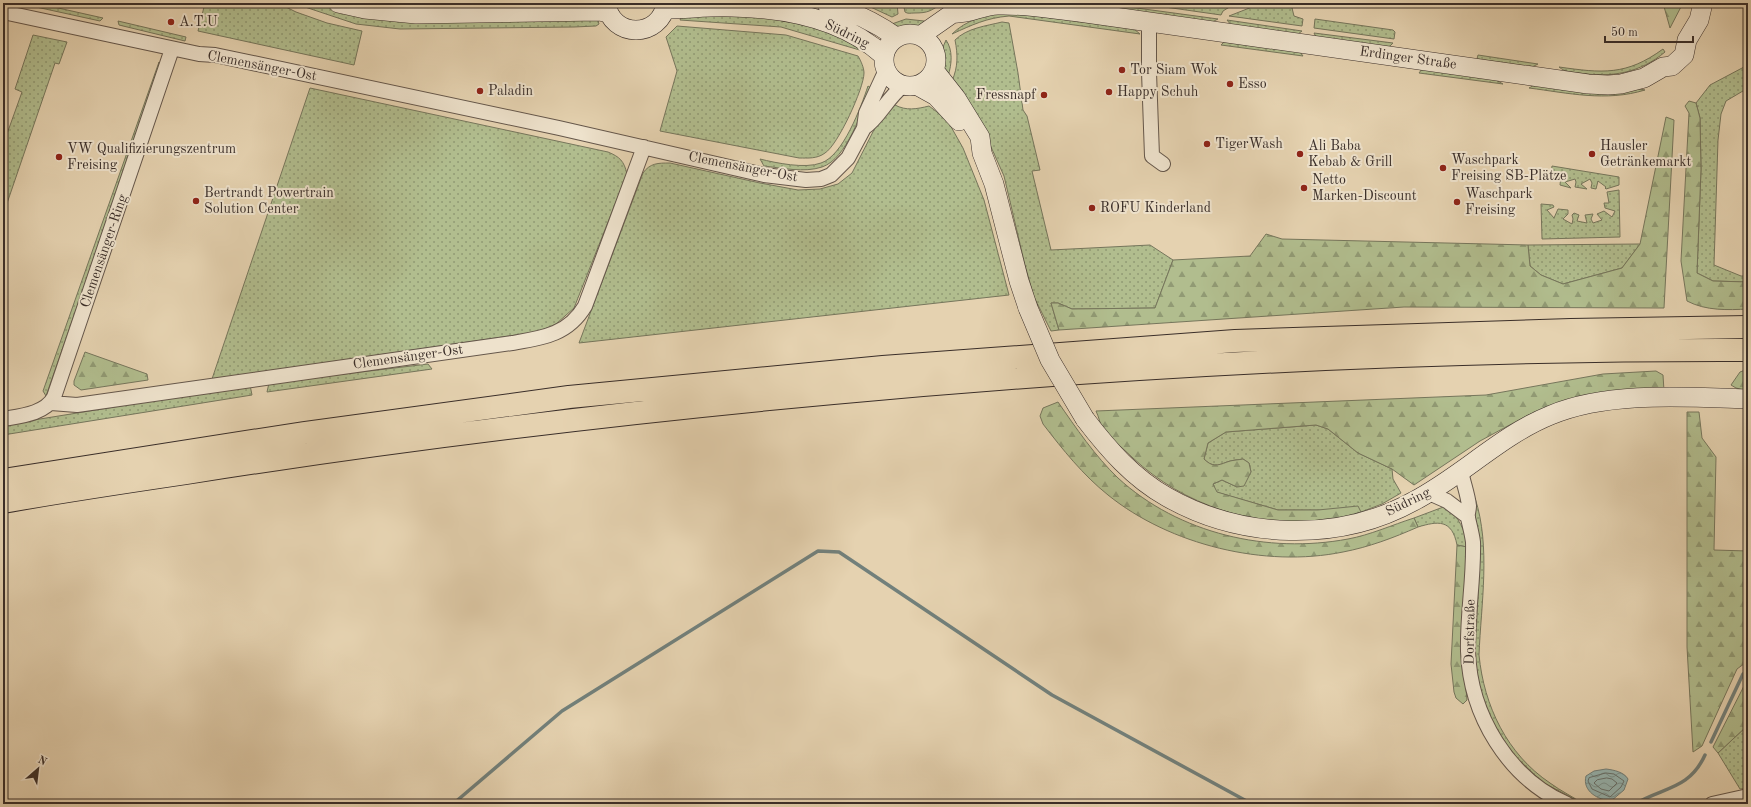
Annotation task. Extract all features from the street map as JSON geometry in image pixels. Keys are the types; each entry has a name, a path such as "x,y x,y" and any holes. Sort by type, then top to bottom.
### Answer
{"highway":[{"path":"3,480 304,433 562,398 883,366 1235,341 1563,330 1748,327"},
{"path":"3,502 308,454 567,420 711,404 884,388 1150,368 1331,358 1748,350"}],"main road":[{"name":"Südring","path":"338,3 365,9 416,14 598,11 607,8 614,21 629,30 647,28 655,24 661,17 665,6 768,9 794,14 844,29 870,44 884,63 892,81 910,86 943,102 982,153"},
{"name":"Südring","path":"826,3 882,27 896,37 890,42 884,63"},
{"name":"Erdinger Straße","path":"926,41 945,32 959,21 963,14 974,9 1004,5 1079,12 1588,84 1608,85 1633,81 1664,67 1664,58 1676,47 1687,40 1698,23 1704,3"},
{"path":"896,37 908,34 926,41 936,58 934,70 930,77 910,86"},
{"name":"Südring","path":"934,70 947,85 980,137 982,153 994,184 1019,281 1028,308 1050,360 1085,419 1113,454 1127,468 1167,497 1205,515 1233,524 1264,529 1295,531 1342,526 1367,520 1401,508 1429,493 1518,432 1551,414 1574,407 1620,399 1748,399"}],"street":[{"path":"3,12 179,50"},
{"path":"1149,22 1152,156 1163,164"},
{"name":"Clemensänger-Ost","path":"179,50 200,54 215,54 764,174 806,180 821,179 831,175 844,162 864,128 866,113 884,63"},
{"name":"Clemensänger-Ring","path":"51,403 179,50"},
{"name":"Clemensänger-Ost","path":"864,128 874,121 888,99 910,86"},
{"name":"Clemensänger-Ost","path":"51,403 77,405 512,343 548,336 573,322 585,306 644,147"},
{"path":"3,419 42,410 51,403"},
{"name":"Dorfstraße","path":"1461,471 1469,506 1468,517 1473,543 1468,660 1480,713 1499,747 1521,772 1543,791 1567,804"},
{"path":"1429,493 1447,502 1468,517"},
{"path":"1712,804 1748,796"}],"green space":[{"path":"18,3 36,3 103,18 100,21"},
{"path":"205,3 278,3 296,12 327,23 362,31 354,65 198,31"},
{"path":"293,3 324,3 329,5 597,17 599,24 596,26 574,27 400,29 356,24"},
{"path":"862,3 897,3 898,14 892,17"},
{"path":"903,3 943,3 926,12 907,13 905,12"},
{"path":"1073,3 1100,3 1218,19 1212,22"},
{"path":"1137,3 1211,3 1216,7 1217,3 1236,3 1223,11 1221,15"},
{"path":"1270,3 1306,3 1292,8 1294,16 1303,19 1302,26 1229,16 1252,7"},
{"path":"1663,3 1683,3 1670,28"},
{"path":"732,12 825,28 863,51 781,27 680,20 682,15"},
{"path":"1004,13 1134,29 1140,34 1009,16 986,20 952,34 963,25 976,19"},
{"path":"906,19 929,23 909,28 900,28 889,25"},
{"path":"1315,19 1393,30 1395,32 1394,39 1314,28"},
{"path":"1227,20 1302,31 1298,34 1231,25"},
{"path":"118,21 186,37 185,41 119,25"},
{"path":"1002,22 1009,23 1023,110 1027,116 1040,170 1032,171 1051,250 1150,245 1173,260 1155,308 1072,309 1058,303 1051,303 1059,330 1051,331 1034,297 1004,176 983,129 952,81 957,61 955,40 971,30"},
{"path":"677,26 786,35 858,56 864,73 863,80 855,103 837,139 825,153 819,156 812,158 799,158 660,131 677,71 666,37"},
{"path":"1314,33 1393,43 1389,47 1316,37"},
{"path":"33,35 67,42 59,64 55,63 3,215 3,145 22,92 15,89"},
{"path":"946,40 950,48 951,57 948,76 941,67 943,47"},
{"path":"1224,42 1300,52 1303,56 1221,45"},
{"path":"1663,49 1665,52 1646,65 1614,74 1602,75 1568,72 1559,67 1588,71 1625,68 1650,58"},
{"path":"1478,55 1538,64 1532,67 1477,59"},
{"path":"159,62 159,72 46,396 43,391"},
{"path":"1744,67 1748,68 1748,88 1726,101 1721,114 1718,140 1714,265 1741,276 1748,276 1748,282 1713,281 1697,273 1701,169 1700,118 1696,103 1710,85"},
{"path":"1422,69 1496,80 1503,84 1419,73"},
{"path":"1536,84 1645,90 1630,94 1601,96 1529,88"},
{"path":"868,86 871,88 858,121 846,144 831,162 822,167 808,170 793,170 764,166 760,159 782,164 814,165 829,159 837,151 850,130"},
{"path":"310,88 608,152 616,156 623,163 627,174 574,308 556,324 537,332 212,379"},
{"path":"1689,101 1696,103 1700,118 1701,169 1697,273 1713,281 1748,282 1748,309 1725,310 1709,308 1687,301 1681,261 1689,113 1685,106"},
{"path":"895,105 912,109 929,106 941,115 950,125 963,148 984,200 1009,295 579,343 643,173 648,167 651,165 670,163 798,190 820,189 838,184 852,173 879,120 887,109"},
{"path":"1666,117 1674,120 1664,308 1404,307 1059,330 1051,303 1058,303 1072,309 1155,308 1173,260 1250,256 1266,234 1282,239 1528,245 1530,266 1541,275 1563,284 1622,268 1640,244"},
{"path":"1552,166 1619,177 1619,185 1606,189 1606,187 1598,181 1596,189 1591,188 1592,183 1590,179 1581,184 1587,189 1575,187 1575,179 1565,182 1571,188 1560,185 1561,175 1551,174"},
{"path":"1619,190 1620,237 1542,239 1541,204 1553,205 1554,207 1547,210 1554,218 1558,209 1568,210 1568,214 1563,219 1572,224 1572,215 1574,213 1579,215 1577,221 1587,223 1585,215 1593,214 1591,219 1593,223 1602,220 1597,214 1604,211 1612,217 1615,211 1605,208 1604,203 1609,203 1607,192"},
{"path":"1640,244 1622,268 1563,284 1541,275 1530,266 1528,245"},
{"path":"85,352 147,374 148,380 81,390 74,385 74,381"},
{"path":"428,364 432,369 267,392 269,383"},
{"path":"1748,369 1748,391 1731,385 1740,372"},
{"path":"1656,371 1663,375 1664,391 1570,401 1528,415 1480,441 1414,485 1392,469 1358,453 1328,429 1316,425 1226,432 1208,443 1204,459 1212,465 1243,459 1249,463 1251,472 1244,486 1237,487 1222,480 1213,484 1217,492 1278,510 1318,510 1358,506 1361,512 1325,521 1299,523 1247,517 1198,501 1174,489 1153,475 1114,441 1101,426 1096,411 1486,395 1603,374"},
{"path":"250,385 252,395 3,435 3,425"},
{"path":"1058,402 1094,451 1118,478 1142,497 1168,513 1196,526 1226,535 1256,541 1287,544 1318,543 1348,539 1414,518 1418,527 1362,548 1313,556 1282,557 1251,554 1220,548 1189,539 1160,527 1133,512 1108,495 1082,471 1043,424 1040,416 1043,408"},
{"path":"1687,412 1699,412 1702,438 1716,457 1714,550 1748,551 1748,661 1737,669 1702,746 1693,752 1687,647"},
{"path":"1316,425 1328,429 1358,453 1392,469 1393,479 1401,493 1382,504 1361,512 1278,510 1216,492 1213,484 1222,480 1237,487 1251,472 1249,463 1243,459 1212,465 1204,459 1208,443 1226,432"},
{"path":"1471,496 1475,498 1483,536 1484,576 1479,655 1486,692 1492,710 1500,727 1521,758 1558,789 1584,804 1542,782 1516,757 1492,721 1480,691 1475,659 1480,553 1479,535"},
{"path":"1446,506 1461,524 1467,547 1457,545 1452,530 1448,526 1438,523 1418,527 1414,518"},
{"path":"1457,545 1467,547 1465,678 1467,700 1463,704 1456,698 1454,692 1451,664"},
{"path":"1748,678 1748,725 1718,753 1713,747"},
{"path":"1748,725 1748,788 1740,789 1718,753"}],"water":[{"path":"1606,769 1621,773 1628,779 1624,790 1611,801 1601,799 1592,794 1586,786 1585,781 1586,776 1594,771"}],"waterway":[{"path":"453,804 562,711 818,551 839,552 1052,695 1252,804"},
{"path":"1711,742 1743,674 1748,670"},
{"path":"1635,804 1683,781 1699,766 1705,755"}],"place":[{"name":"A.T.U","path":"171,22"},
{"name":"Tor Siam Wok","path":"1122,70"},
{"name":"Esso","path":"1230,84"},
{"name":"Paladin","path":"480,91"},
{"name":"Happy Schuh","path":"1109,92"},
{"name":"Fressnapf","path":"1044,95"},
{"name":"TigerWash","path":"1207,144"},
{"name":"Ali Baba Kebab & Grill","path":"1300,154"},
{"name":"Hausler Getränkemarkt","path":"1592,154"},
{"name":"VW Qualifizierungszentrum Freising","path":"59,157"},
{"name":"Waschpark Freising SB-Plätze","path":"1443,168"},
{"name":"Netto Marken-Discount","path":"1304,188"},
{"name":"Bertrandt Powertrain Solution Center","path":"196,201"},
{"name":"Waschpark Freising","path":"1457,202"},
{"name":"ROFU Kinderland","path":"1092,208"}]}
